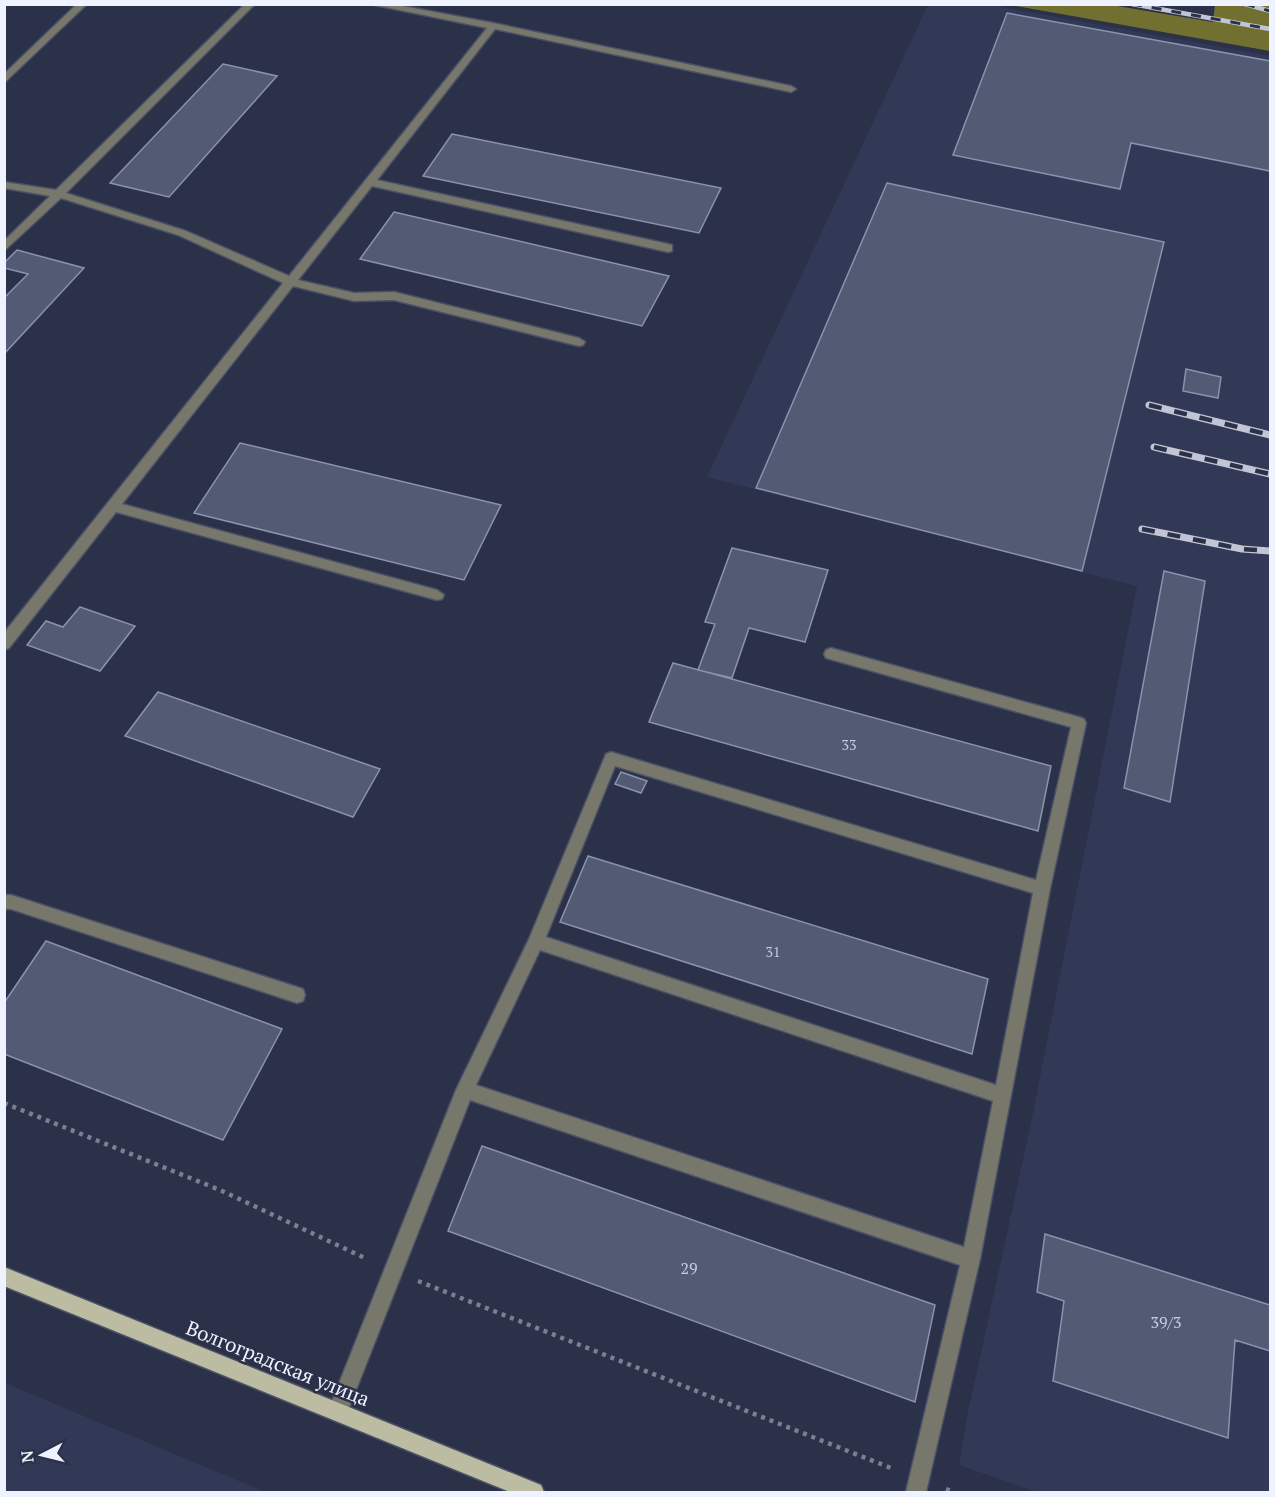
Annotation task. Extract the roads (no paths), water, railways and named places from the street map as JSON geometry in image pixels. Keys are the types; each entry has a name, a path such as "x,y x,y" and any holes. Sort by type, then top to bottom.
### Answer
{"main road":[{"name":"Волгоградская улица","path":"4,1276 534,1492"}],"lane":[{"path":"4,80 83,4"},
{"path":"4,248 251,4"},
{"path":"374,4 493,26 791,89"},
{"path":"4,644 493,26"},
{"path":"370,182 668,248"},
{"path":"4,185 59,194 182,233 291,282 354,297 394,296 579,342"},
{"path":"113,506 437,595"},
{"path":"831,654 1079,723 1042,889 971,1259 917,1486"},
{"path":"338,1411 465,1090 536,941 611,758 1042,889"},
{"path":"4,902 11,902 297,995"},
{"path":"536,941 1004,1096"},
{"path":"465,1090 971,1259"}],"railway":[{"path":"1132,4 1270,29"},
{"path":"1245,4 1270,11"},
{"path":"1149,405 1270,435"},
{"path":"1154,447 1270,474"},
{"path":"1142,529 1242,549 1270,551"}]}
